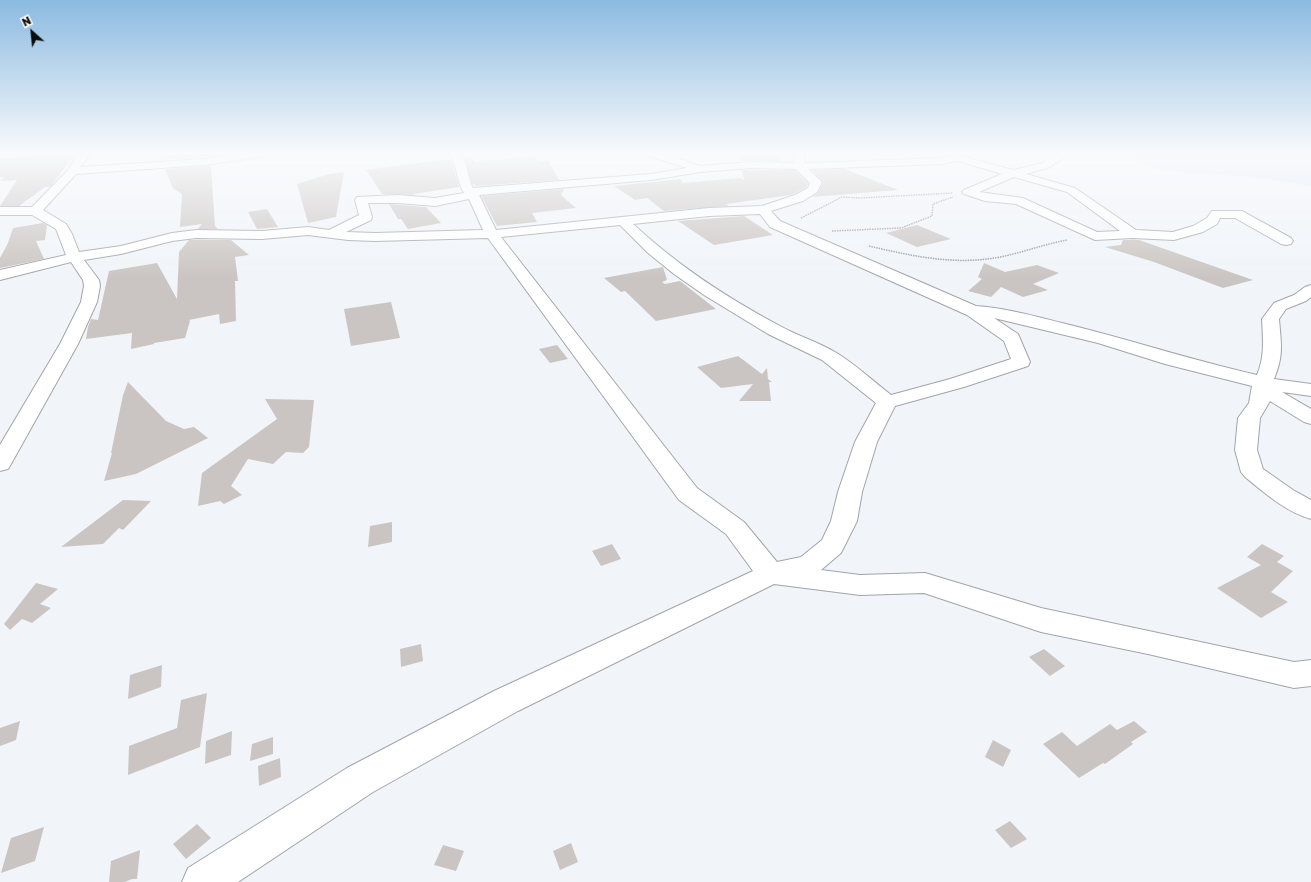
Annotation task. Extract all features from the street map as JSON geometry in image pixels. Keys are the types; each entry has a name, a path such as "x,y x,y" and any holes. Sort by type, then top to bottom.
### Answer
{"street":[{"path":"35,211 50,195"},
{"path":"330,234 366,217 361,200 398,199 436,202 466,195"},
{"path":"472,195 492,234 688,494 735,528 771,574 860,585 925,583 1041,620 1164,645 1294,675 1311,674"},
{"path":"0,275 75,258 121,250 172,237 196,234 262,235 308,231 375,237 492,234 709,212 763,210 804,195"},
{"path":"979,195 1019,200 1095,236 1133,234 1174,236 1198,229 1212,221 1216,214 1238,214 1286,241"},
{"path":"1078,195 1133,234"},
{"path":"202,882 360,780 506,701 771,574 809,565 832,546 844,521 850,492 866,442 886,402 956,383 1021,362 1012,338 972,311 775,224 763,210"},
{"path":"0,211 35,211 60,228 65,234 75,258 91,280 92,286 89,302 62,358 44,386 0,464"},
{"path":"622,220 652,250 679,271 710,292 774,330 829,356 886,402"},
{"path":"1311,290 1300,298 1280,306 1270,319 1273,352 1271,364 1262,385 1259,403 1248,418 1246,450 1253,472 1284,496 1311,511"},
{"path":"972,311 999,313 1104,339 1262,385 1311,390"},
{"path":"1262,385 1311,418"}],"path":[{"path":"801,219 802,216 842,197 860,198 911,195"},
{"path":"832,231 901,228 932,216 933,204 959,195"},
{"path":"863,245 910,255 975,260 1012,254 1049,243 1095,236"}],"building":[{"path":"7,195 34,195 19,206 0,206"},
{"path":"182,195 213,195 215,226 218,229 198,229 202,224 180,227"},
{"path":"300,195 340,195 336,217 308,223"},
{"path":"561,195 576,208 532,213 537,222 497,226 481,196"},
{"path":"628,195 790,195 726,204 729,206 664,211 647,198 635,200"},
{"path":"815,195 835,195 812,197"},
{"path":"389,204 426,207 441,223 408,229 401,219 398,219"},
{"path":"267,209 278,227 257,229 248,212"},
{"path":"744,216 773,235 714,245 678,221"},
{"path":"43,223 47,225 45,240 36,241 44,259 0,268 0,258 8,243 13,228"},
{"path":"917,225 951,239 917,247 886,233"},
{"path":"189,240 231,240 249,255 235,257 238,281 235,281 236,321 220,324 219,314 189,320 185,338 154,343 131,349 132,333 86,339 91,319 98,320 109,271 157,263 177,299 179,252"},
{"path":"1123,240 1139,240 1253,280 1223,288 1154,262 1105,247 1121,245"},
{"path":"984,263 1005,272 1037,265 1059,273 1033,284 1048,290 1023,297 1001,287 991,297 968,291 982,279 978,277"},
{"path":"663,267 667,280 662,282 665,284 680,281 716,309 656,321 625,291 621,292 604,278"},
{"path":"391,302 400,338 351,346 344,309"},
{"path":"557,345 568,359 550,363 539,349"},
{"path":"738,356 762,374 767,368 768,379 772,382 769,382 771,401 739,401 753,384 721,388 697,367"},
{"path":"128,382 166,421 184,429 194,427 208,438 136,474 104,481 112,453 123,395"},
{"path":"265,399 314,400 309,447 303,453 286,452 273,464 248,459 231,486 242,495 224,504 220,501 198,506 202,473 277,419"},
{"path":"123,500 151,501 123,530 119,528 103,544 61,547"},
{"path":"392,522 392,542 368,547 370,526"},
{"path":"612,544 621,559 601,566 592,551"},
{"path":"1262,544 1284,556 1277,562 1293,571 1271,592 1288,602 1261,618 1217,588 1261,565 1247,557"},
{"path":"36,583 58,589 40,604 51,608 32,623 22,619 10,630 4,624"},
{"path":"421,644 423,661 401,667 400,649"},
{"path":"1044,649 1065,666 1050,676 1029,657"},
{"path":"162,665 161,687 128,699 130,675"},
{"path":"207,693 200,747 128,775 129,746 177,728 181,700"},
{"path":"20,721 16,740 0,746 0,728"},
{"path":"1134,721 1147,732 1131,742 1133,744 1105,764 1103,763 1079,778 1043,744 1062,732 1077,746 1110,724 1117,730"},
{"path":"232,731 231,755 205,764 206,741"},
{"path":"273,737 273,754 250,761 252,744"},
{"path":"993,740 1011,750 1003,767 985,757"},
{"path":"280,758 281,777 259,786 258,766"},
{"path":"1010,821 1027,839 1011,848 995,830"},
{"path":"197,824 211,838 186,859 173,844"},
{"path":"44,827 35,861 1,873 11,838"},
{"path":"571,843 578,862 560,870 553,851"},
{"path":"443,845 464,851 456,871 434,865"},
{"path":"140,850 137,879 132,879 125,882 109,882 111,861"}]}
